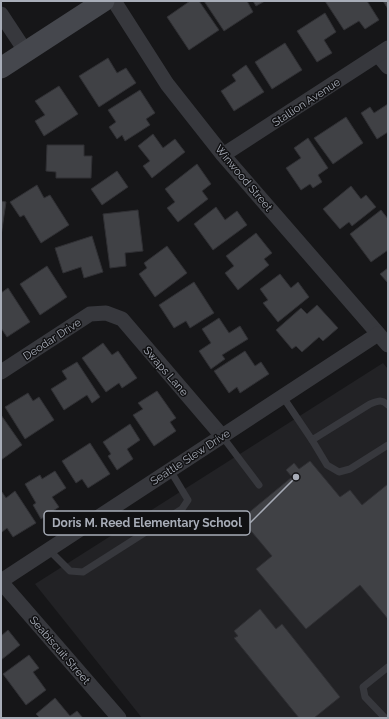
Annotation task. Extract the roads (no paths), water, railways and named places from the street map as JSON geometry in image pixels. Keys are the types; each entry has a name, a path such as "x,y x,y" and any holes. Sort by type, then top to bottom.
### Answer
{"main road":[{"path":"1,68 104,1"}],"street":[{"name":"Winwood Street","path":"114,1 167,84 223,155 383,340"},
{"path":"1,14 26,52"},
{"path":"383,52 388,67"},
{"name":"Stallion Avenue","path":"223,155 383,52"},
{"name":"Deodar Drive","path":"1,372 90,314 106,313"},
{"name":"Swaps Lane","path":"106,313 122,319 222,436"},
{"name":"Seattle Slew Drive","path":"1,581 283,397 383,340"},
{"name":"Seabiscuit Street","path":"1,581 119,718"}],"lane":[{"path":"283,397 327,465 339,472 350,469 388,445"},
{"path":"312,440 370,404 380,400 388,405"},
{"path":"222,436 259,485"},
{"path":"49,550 70,571 83,572 182,509 188,500 170,470"},
{"path":"385,718 365,697 363,687 388,667"}],"place":[{"name":"Doris M. Reed Elementary School","path":"296,477"}]}
